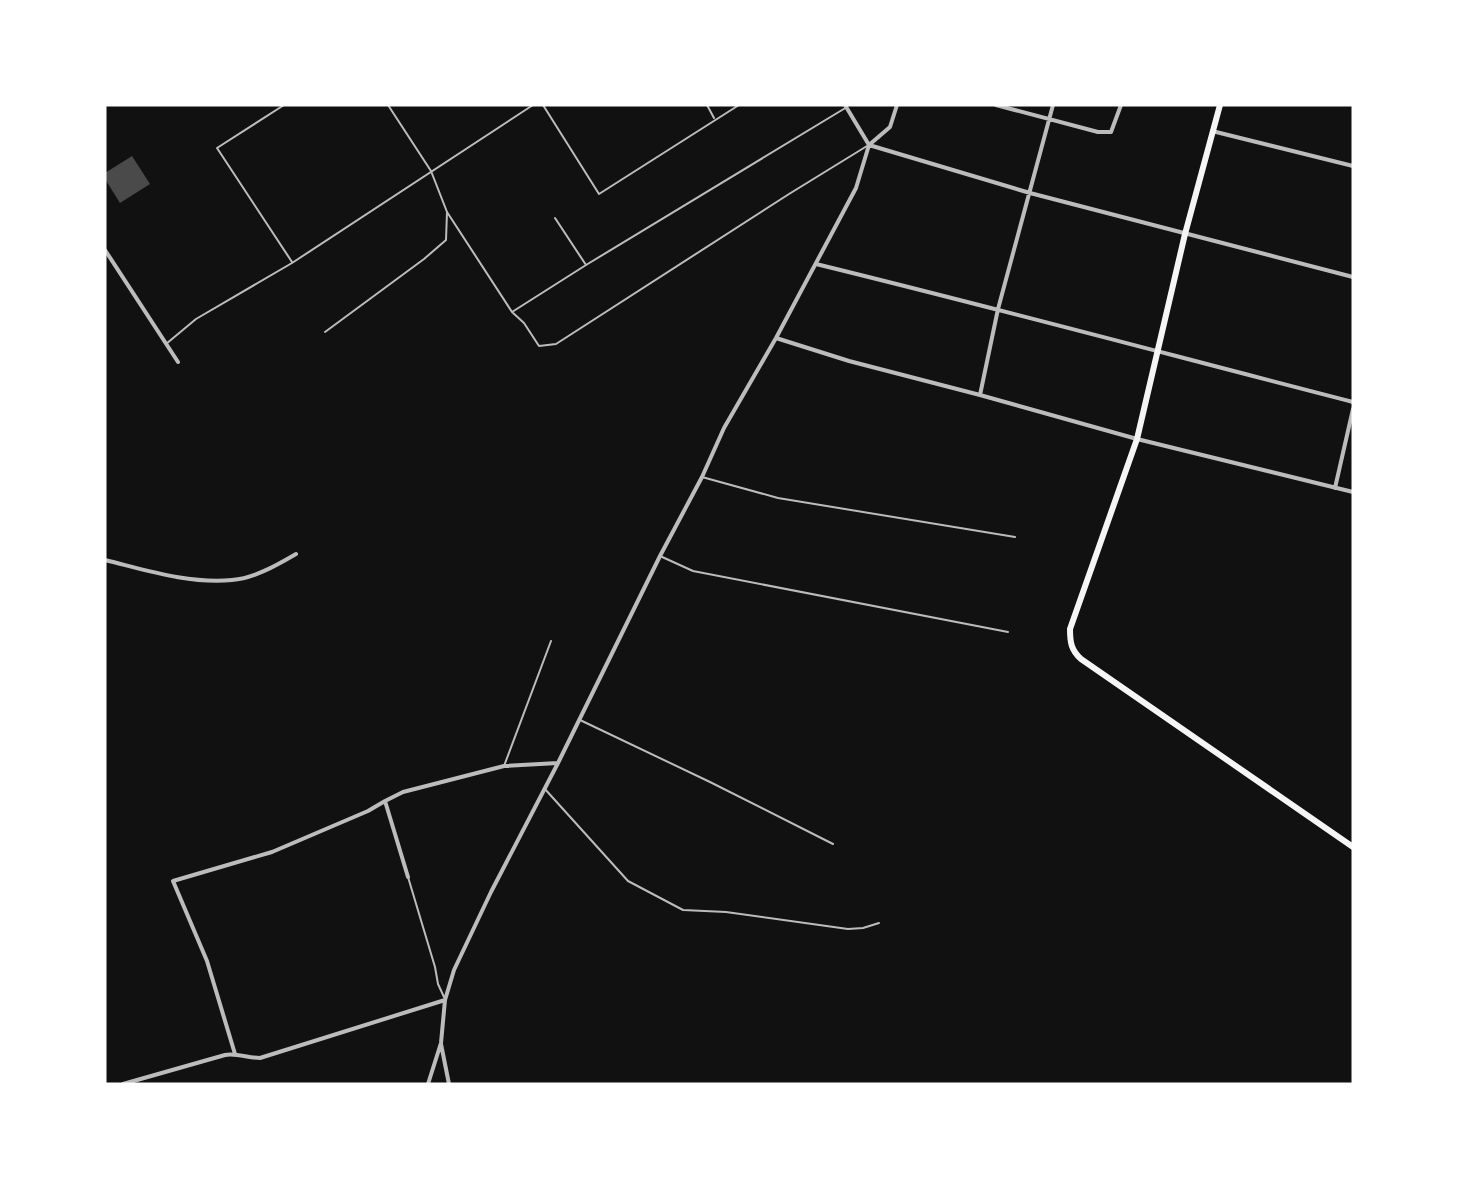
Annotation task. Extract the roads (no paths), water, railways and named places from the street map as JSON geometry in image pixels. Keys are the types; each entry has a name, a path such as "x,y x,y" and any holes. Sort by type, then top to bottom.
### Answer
{"main road":[{"path":"1220,105 1211,131 1185,234 1159,353 1137,439 1070,629 1072,648 1081,658 1353,847"}],"street":[{"path":"428,1084 441,1043 445,1000 454,970 491,892 580,720 660,556 702,477 724,428 776,338 856,188 869,145 890,128 897,105"},
{"path":"996,105 1098,132 1111,132 1121,105"},
{"path":"980,395 998,309 1053,105"},
{"path":"846,106 869,145 888,152 1030,193 1353,277"},
{"path":"1211,131 1353,166"},
{"path":"105,250 178,362"},
{"path":"816,264 1353,402"},
{"path":"776,338 849,361 1137,439 1353,492"},
{"path":"1335,488 1353,409"},
{"path":"105,560 182,578 234,580 256,574 296,554"},
{"path":"235,1054 207,961 173,881 272,852 358,815 403,792 504,766 558,763"},
{"path":"386,801 408,877"},
{"path":"123,1084 235,1054 248,1058 260,1058 445,1000"},
{"path":"441,1043 449,1084"}],"lane":[{"path":"284,105 217,148 292,263"},
{"path":"388,105 431,171 447,212 512,312 524,323 539,346 556,344 779,200 869,145"},
{"path":"166,344 196,320 292,263 534,105"},
{"path":"543,105 599,194 739,105"},
{"path":"707,105 715,119"},
{"path":"512,312 846,106"},
{"path":"325,332 424,259 446,240 447,212"},
{"path":"555,218 586,265"},
{"path":"702,477 778,498 1015,537"},
{"path":"660,556 693,571 1008,632"},
{"path":"504,766 551,641"},
{"path":"580,720 833,844"},
{"path":"544,789 628,881 683,910 726,912 848,929 863,928 879,923"},
{"path":"408,877 433,959 438,984 445,1000"}]}
